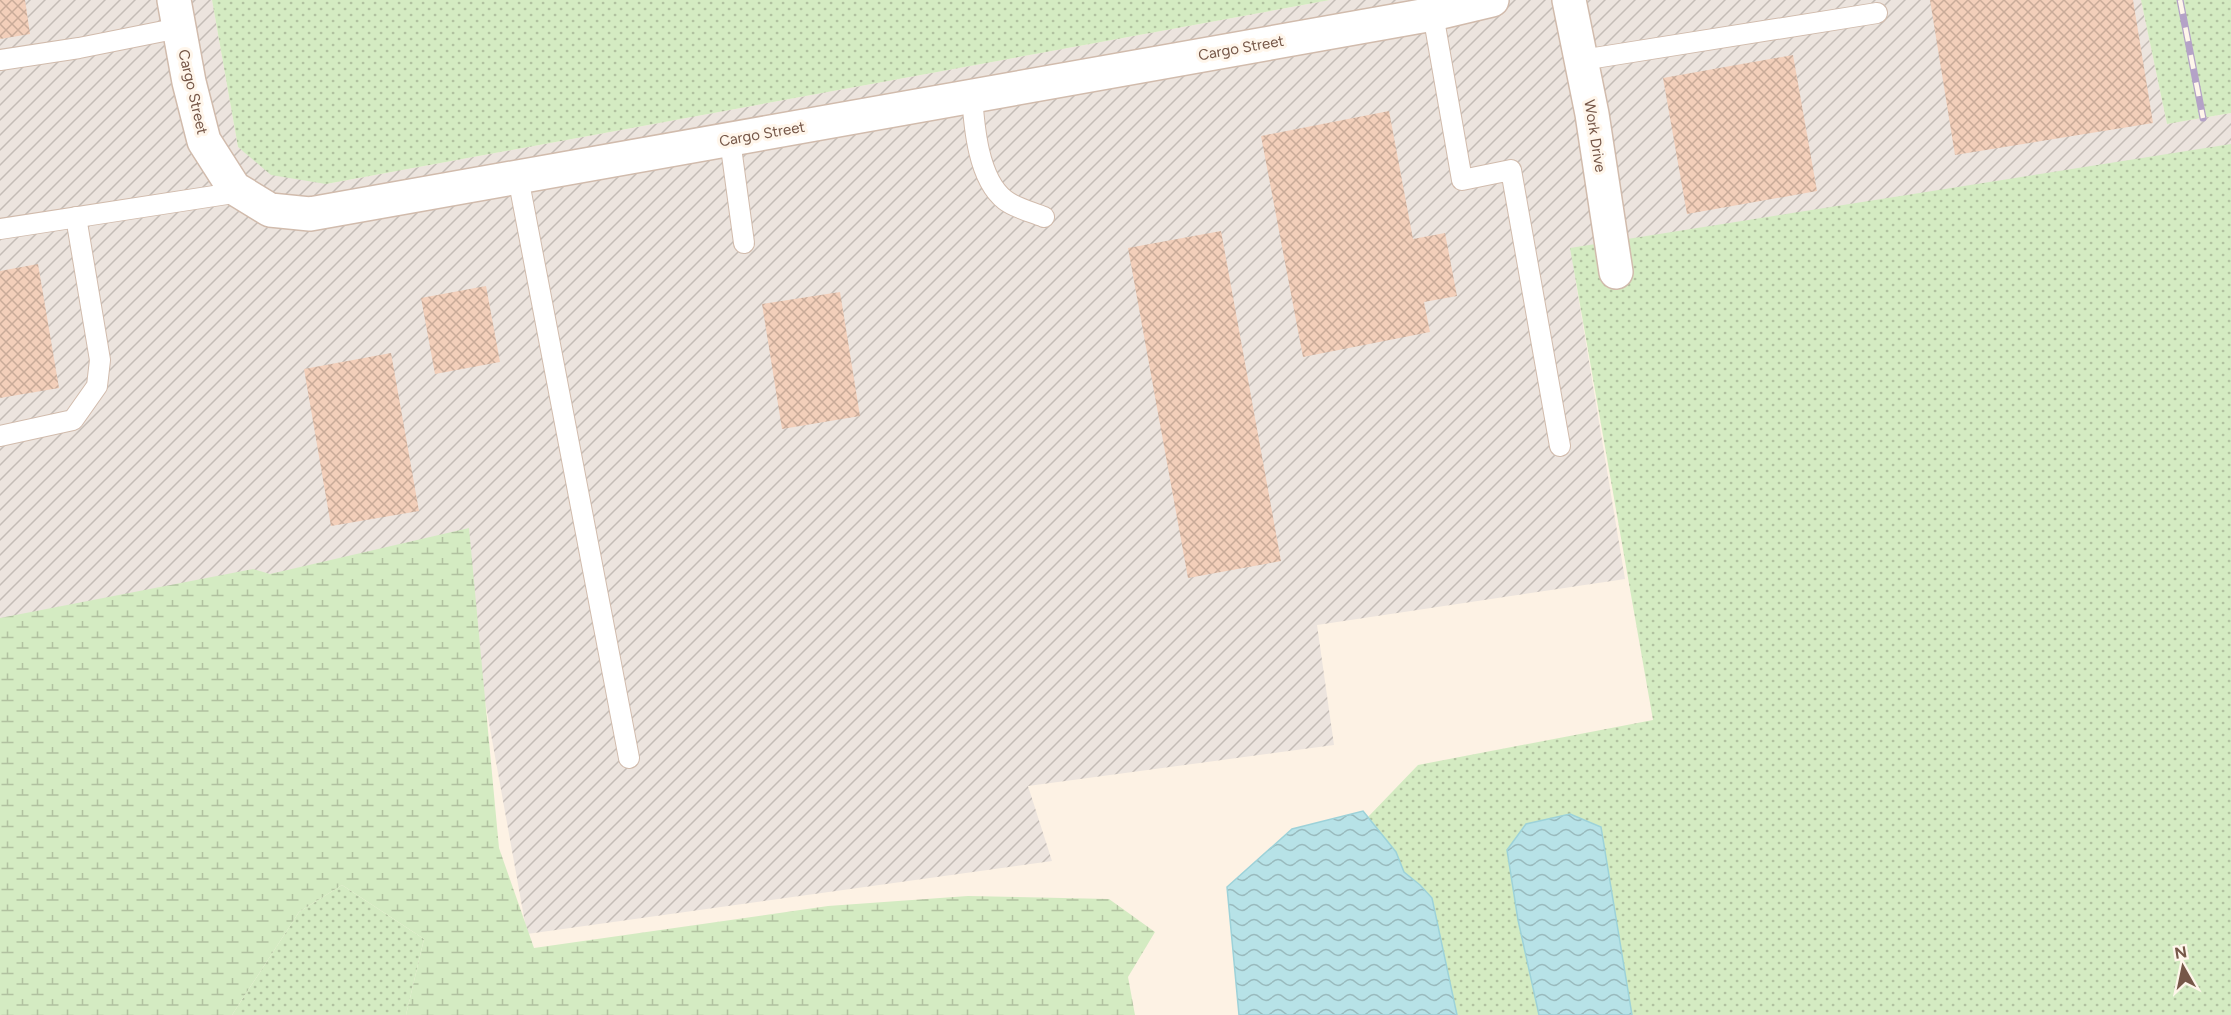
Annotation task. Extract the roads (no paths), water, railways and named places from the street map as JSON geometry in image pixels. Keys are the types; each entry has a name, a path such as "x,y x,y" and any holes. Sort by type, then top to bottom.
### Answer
{"street":[{"name":"Cargo Street","path":"176,14 189,82 204,141 234,188 270,210 310,214 1433,14 1492,0"},
{"name":"Work Drive","path":"1569,0 1582,60 1616,272"}],"lane":[{"path":"1582,60 1877,13"},
{"path":"0,60 79,48 176,14"},
{"path":"1433,14 1462,180 1511,170 1560,446"},
{"path":"972,95 975,132 986,175 1005,200 1044,217"},
{"path":"730,140 744,243"},
{"path":"518,177 629,758"},
{"path":"0,229 240,192"},
{"path":"0,436 73,420 97,386 100,360 76,217"}],"water":[{"path":"1363,811 1396,852 1404,872 1432,898 1457,1015 1239,1015 1227,887 1292,829"},
{"path":"1570,814 1601,827 1632,1015 1539,1015 1518,920 1507,850 1526,824"}],"railway":[{"path":"2180,0 2203,118"}]}
